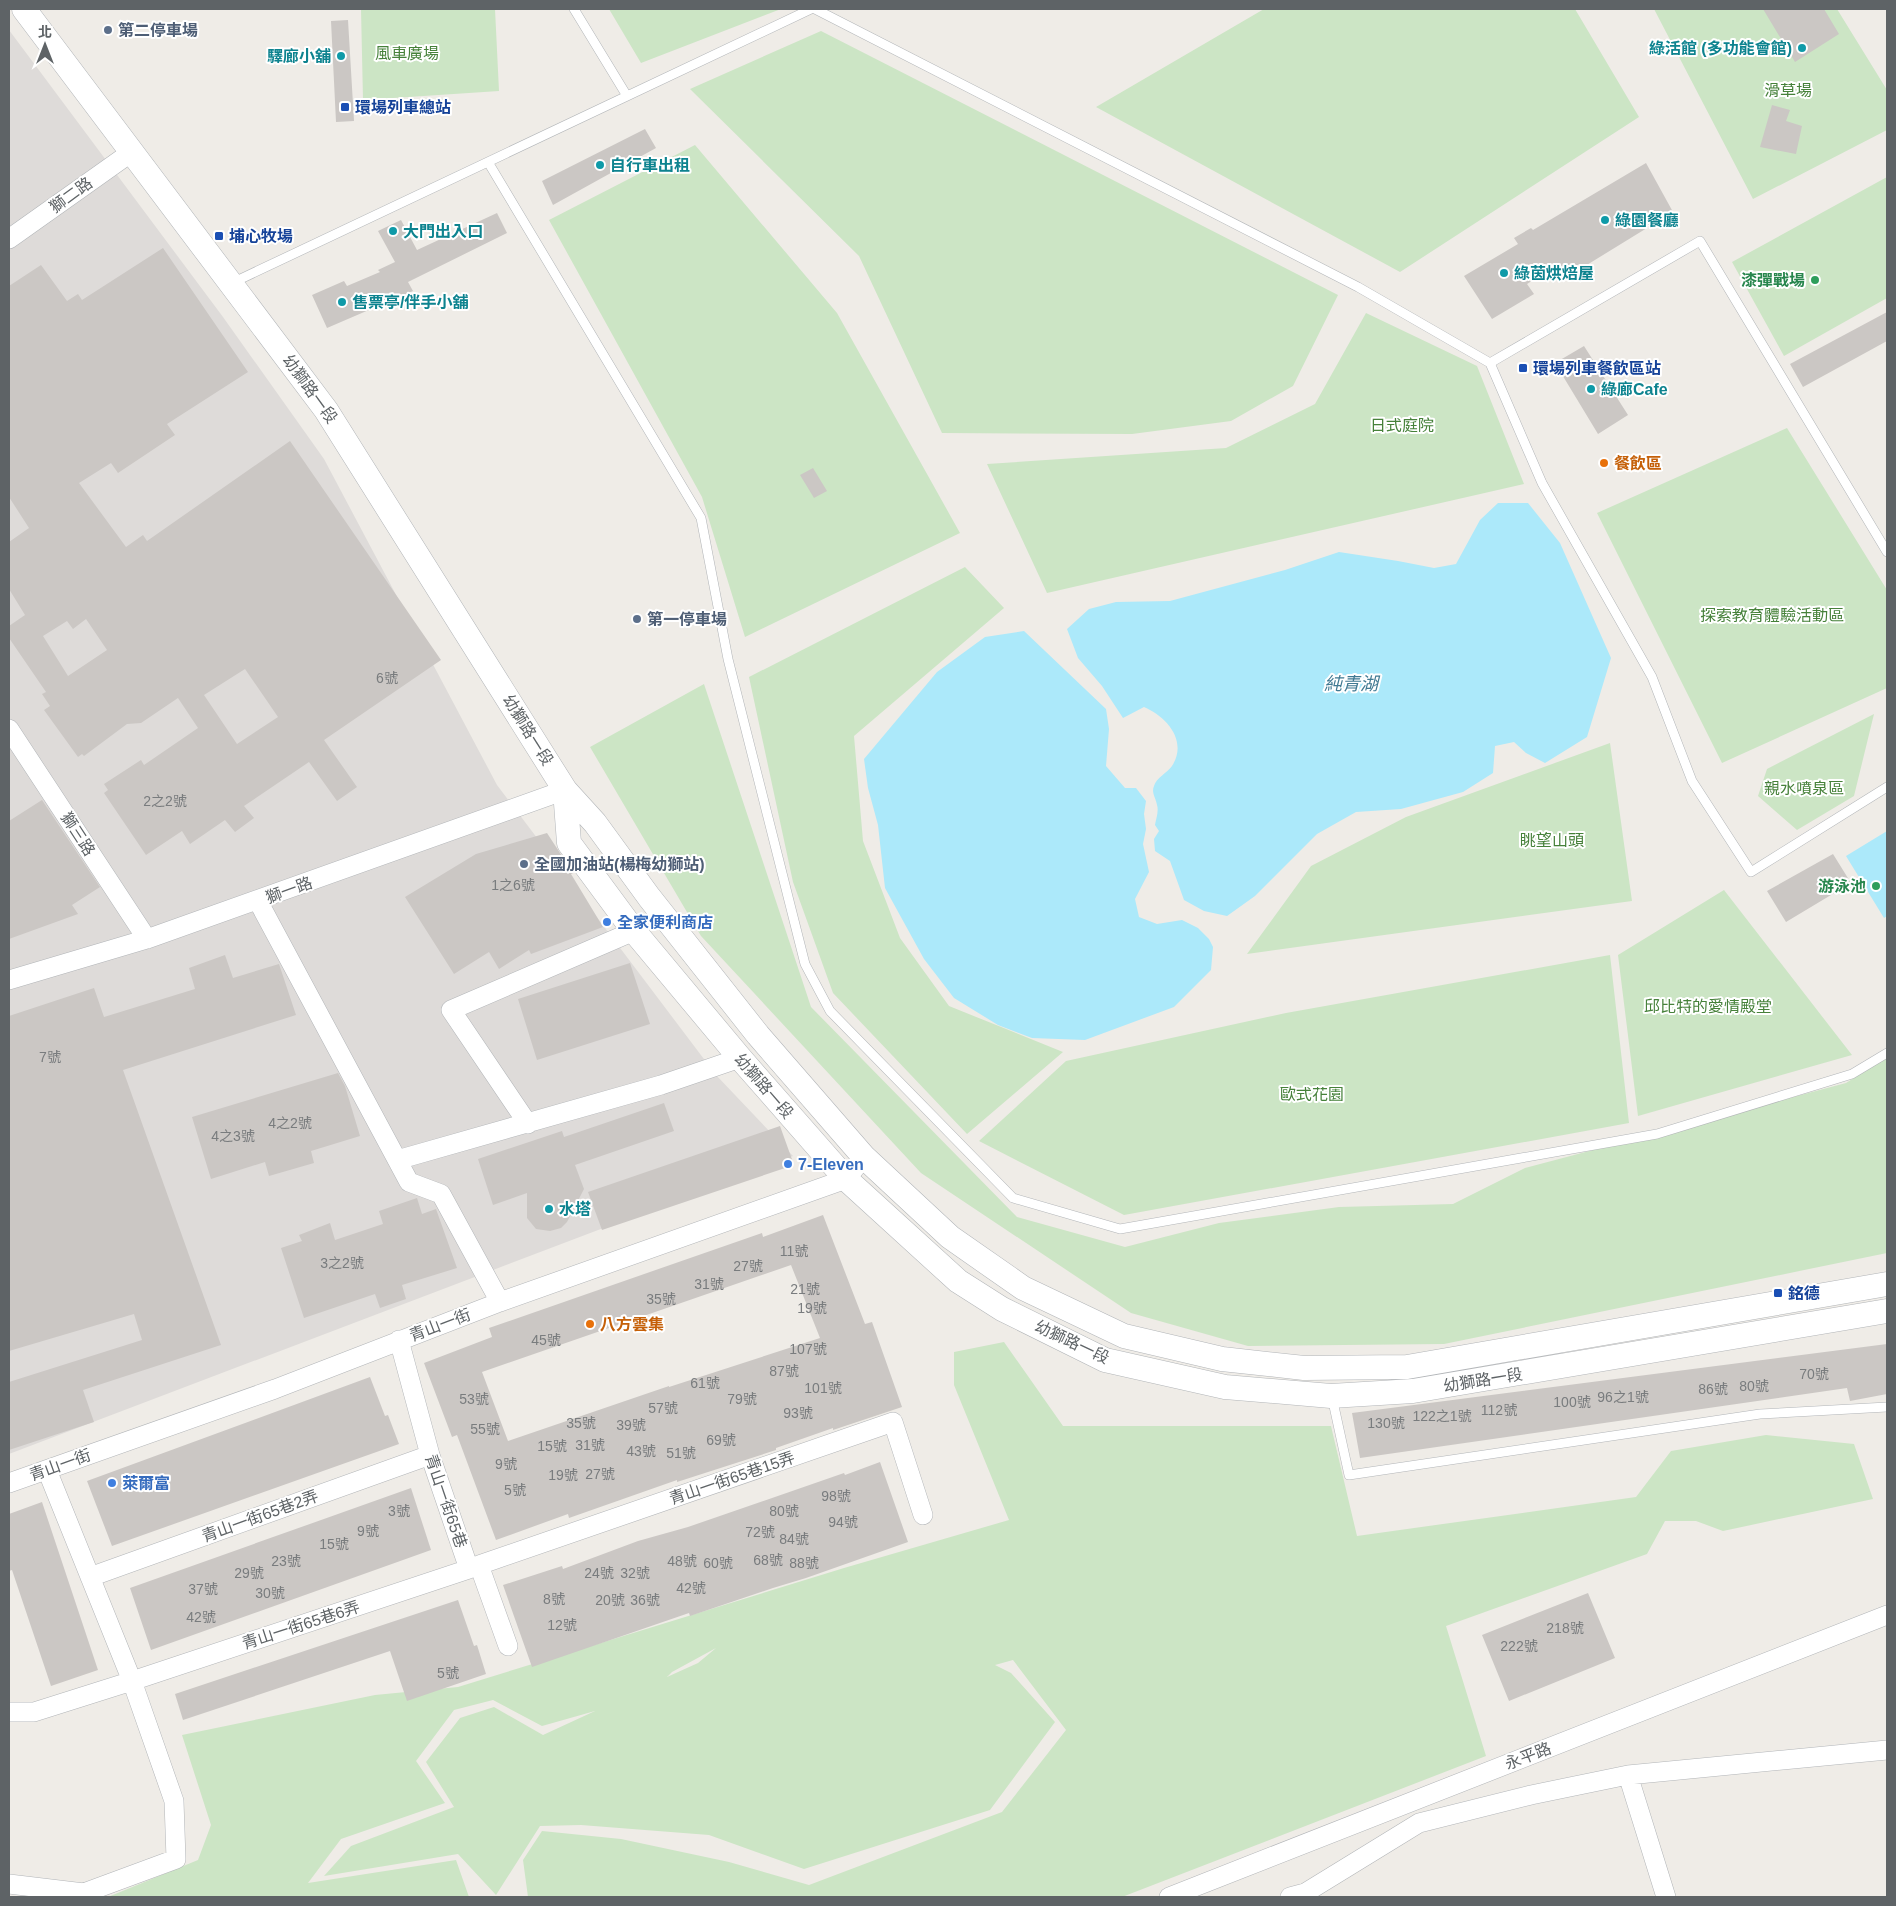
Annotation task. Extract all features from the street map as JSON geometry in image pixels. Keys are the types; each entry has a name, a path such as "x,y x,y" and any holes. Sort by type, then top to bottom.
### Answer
{"street":[{"name":"幼獅路一段","path":"24,9 326,410 565,790 595,823 649,898 758,1035 864,1157 950,1237 1023,1288 1124,1336 1222,1359 1304,1368 1408,1367 1887,1284"},
{"name":"獅二路","path":"9,239 132,151"},
{"name":"獅三路","path":"9,729 147,939"},
{"name":"幼獅路一段","path":"565,790 570,843 634,931 740,1058 846,1179 958,1281 1002,1309 1105,1360 1225,1386 1331,1396 1413,1391 1887,1311"},
{"name":"獅一路","path":"9,980 147,939 565,790"},
{"path":"258,901 409,1182 441,1194 500,1302"},
{"path":"528,1124 451,1010 634,931"},
{"path":"397,1160 661,1085 740,1058"},
{"path":"846,1179 864,1157"},
{"name":"青山一街","path":"9,1483 275,1389 500,1302 846,1179"},
{"name":"青山一街65巷","path":"399,1340 430,1455 474,1567 508,1646"},
{"name":"青山一街65巷15弄","path":"474,1567 893,1422 923,1515"},
{"name":"青山一街65巷2弄","path":"90,1577 430,1455"},
{"path":"9,1884 84,1892 176,1859 174,1801 132,1681 47,1470"},
{"name":"青山一街65巷6弄","path":"9,1712 34,1712 474,1567"},
{"name":"永平路","path":"1169,1897 1887,1615"},
{"path":"1290,1897 1305,1892 1419,1823 1530,1795 1628,1774 1887,1750"},
{"path":"1628,1774 1666,1897"},
{"path":"1411,1802 1419,1823"}],"lane":[{"path":"574,9 627,96"},
{"path":"232,283 811,9"},
{"path":"816,9 1358,287 1490,363 1542,483 1652,677 1692,781 1751,872 1887,787"},
{"path":"488,162 701,518 728,659 804,964 830,1011 1013,1198 1120,1229 1657,1134 1852,1074 1887,1053"},
{"path":"1490,363 1700,242 1887,552"},
{"path":"1331,1396 1349,1475 1760,1414 1887,1407"}],"shaded area":[{"path":"9,30 223,317 324,459 497,785 716,1075 793,1156 9,1454"}],"green space":[{"name":"風車廣場","path":"361,9 495,9 499,91 363,100"},
{"path":"609,9 781,9 641,63"},
{"path":"1264,9 1575,9 1639,117 1400,272 1096,107"},
{"name":"滑草場","path":"1654,9 1837,9 1887,90 1887,130 1753,199"},
{"path":"821,31 1338,295 1293,386 1231,421 1132,434 942,433 859,256 690,89"},
{"path":"695,145 837,313 960,533 745,637 702,497 549,220"},
{"name":"漆彈戰場","path":"1887,177 1887,298 1784,356 1732,262"},
{"name":"日式庭院","path":"1366,313 1477,366 1524,484 1047,593 987,464 1226,448 1315,404"},
{"name":"探索教育體驗活動區","path":"1787,428 1887,590 1887,688 1722,763 1597,513"},
{"path":"965,567 1004,608 854,736 863,841 900,938 949,1006 1063,1052 967,1134 833,993 793,882 749,677"},
{"path":"704,684 811,1007 1017,1217 1125,1247 1219,1223 1339,1207 1453,1204 1525,1168 1846,1083 1887,1057 1887,1253 1444,1344 1248,1346 1131,1313 921,1173 701,936 590,747"},
{"name":"親水噴泉區","path":"1874,714 1854,796 1797,830 1758,796 1767,769"},
{"name":"眺望山頭","path":"1610,743 1632,901 1247,954 1311,866 1406,817"},
{"name":"邱比特的愛情殿堂","path":"1724,890 1852,1055 1638,1116 1618,955"},
{"name":"歐式花園","path":"1610,955 1629,1123 1124,1215 979,1141 1066,1061 1286,1013"},
{"path":"1004,1342 1063,1426 1331,1426 1357,1536 1636,1497 1671,1451 1766,1435 1854,1444 1873,1499 1723,1531 1696,1521 1665,1521 1647,1554 1446,1626 1486,1756 1122,1897 528,1897 523,1860 542,1831 621,1839 729,1862 809,1885 1002,1812 1066,1730 1013,1660 995,1665 1011,1673 1055,1722 990,1810 804,1869 709,1835 581,1825 540,1826 496,1895 458,1854 324,1876 351,1846 454,1807 426,1762 460,1718 494,1707 543,1735 595,1711 542,1726 493,1700 454,1710 416,1761 445,1803 341,1839 308,1883 456,1860 469,1897 108,1897 198,1860 211,1825 182,1735 375,1695 458,1687 844,1568 1009,1520 954,1385 954,1352","holes":["716,1648 698,1663 667,1677 672,1672"]}],"water":[{"name":"純青湖","path":"1498,503 1528,503 1560,543 1611,658 1587,737 1545,763 1526,753 1514,742 1495,746 1493,773 1463,792 1401,809 1356,812 1317,834 1255,896 1227,916 1204,911 1184,900 1170,861 1155,851 1154,839 1159,831 1155,825 1158,810 1153,789 1157,780 1172,766 1176,757 1178,748 1173,731 1160,717 1144,707 1123,718 1102,686 1078,658 1067,629 1089,609 1116,602 1170,601 1285,570 1339,552 1434,568 1456,564 1480,520"},
{"path":"1024,631 1106,709 1109,729 1106,766 1125,788 1136,788 1146,801 1144,814 1146,829 1143,844 1149,872 1135,899 1139,917 1157,924 1182,920 1198,928 1209,939 1213,947 1211,970 1174,1007 1085,1040 1032,1038 998,1025 954,998 924,959 885,888 878,825 868,788 864,759 937,672 985,637"},
{"name":"游泳池","path":"1887,831 1887,916 1884,918 1846,856"}],"building":[{"name":"綠活館 (多功能會館)","path":"1763,9 1824,9 1839,34 1795,62"},
{"name":"驛廊小舖","path":"348,20 354,121 336,122 331,21"},
{"name":"綠活館 (多功能會館)","path":"1772,105 1790,110 1786,121 1802,126 1796,154 1760,147"},
{"name":"自行車出租","path":"645,129 656,148 553,205 542,181"},
{"name":"綠園餐廳","path":"1646,163 1673,212 1564,279 1557,265 1527,284 1534,294 1492,319 1464,276 1518,244 1514,238 1531,228 1533,230"},
{"path":"497,213 507,233 408,282 413,291 327,328 312,295 344,281 347,286 380,272 378,270 395,262 378,231 401,220 417,250"},
{"path":"163,248 248,372 167,424 175,435 118,473 111,463 79,483 126,547 143,535 147,541 290,441 441,660 324,740 357,787 337,801 309,762 244,806 254,818 235,832 225,820 190,844 182,831 146,855 104,793 108,790 104,784 141,760 144,765 198,728 178,698 141,723 127,724 84,756 82,754 78,757 44,710 50,706 42,694 46,692 9,638 9,626 25,615 9,589 9,542 29,528 9,497 9,286 41,265 67,301 78,294 82,300","holes":["86,619 107,650 68,676 43,636 67,621 73,629","245,669 278,717 237,744 204,695"]},
{"path":"1887,312 1887,341 1803,387 1790,364"},
{"name":"綠廊Cafe","path":"1584,346 1628,415 1598,434 1555,363"},
{"path":"813,468 827,491 814,498 800,475"},
{"path":"42,800 100,887 72,905 78,914 9,939 9,821"},
{"path":"547,833 573,873 571,874 603,927 531,954 529,950 499,969 489,952 454,974 405,897 476,854"},
{"path":"1833,854 1851,883 1786,922 1767,891"},
{"path":"225,955 233,978 279,964 296,1015 123,1070 221,1345 83,1390 94,1422 9,1450 9,1382 142,1340 134,1314 9,1351 9,1016 94,988 104,1017 195,989 189,968"},
{"path":"630,963 650,1024 537,1060 518,999"},
{"path":"338,1073 345,1086 360,1136 311,1151 314,1163 269,1176 265,1162 211,1179 192,1117"},
{"path":"664,1103 674,1131 575,1165 584,1189 567,1222 561,1228 550,1231 536,1229 527,1218 527,1193 493,1205 478,1159 562,1131 564,1137"},
{"path":"780,1126 794,1165 602,1230 588,1192"},
{"path":"417,1198 422,1214 436,1209 457,1268 402,1285 406,1299 380,1308 375,1294 304,1318 281,1248 302,1241 299,1235 330,1223 335,1240 383,1224 379,1211"},
{"path":"823,1215 865,1324 872,1322 902,1407 833,1430 833,1428 776,1448 776,1450 677,1482 677,1480 569,1518 568,1514 496,1540 457,1435 452,1437 424,1363 492,1337 489,1328 762,1233 763,1237","holes":["791,1265 820,1338 669,1386 508,1441 482,1372"]},
{"path":"1887,1344 1887,1394 1850,1401 1847,1388 1360,1458 1352,1413"},
{"path":"370,1377 385,1416 388,1415 399,1444 112,1546 87,1481"},
{"path":"880,1462 908,1542 806,1578 690,1616 689,1613 532,1667 503,1585 562,1566 563,1569 638,1541 688,1527"},
{"path":"411,1488 431,1550 151,1650 130,1588"},
{"path":"42,1502 98,1670 51,1686 12,1570 9,1571 9,1514"},
{"path":"1588,1593 1615,1658 1509,1701 1482,1635"},
{"path":"458,1600 474,1646 477,1645 486,1674 407,1701 390,1651 183,1720 175,1694"}],"place":[{"name":"第二停車場","path":"108,30"},
{"name":"綠活館 (多功能會館)","path":"1802,48"},
{"name":"驛廊小舖","path":"341,56"},
{"name":"環場列車總站","path":"345,107"},
{"name":"自行車出租","path":"600,165"},
{"name":"綠園餐廳","path":"1605,220"},
{"name":"大門出入口","path":"393,231"},
{"name":"埔心牧場","path":"219,236"},
{"name":"綠茵烘焙屋","path":"1504,273"},
{"name":"漆彈戰場","path":"1815,280"},
{"name":"售票亭/伴手小舖","path":"342,302"},
{"name":"環場列車餐飲區站","path":"1523,368"},
{"name":"綠廊Cafe","path":"1591,389"},
{"name":"餐飲區","path":"1604,463"},
{"name":"第一停車場","path":"637,619"},
{"name":"全國加油站(楊梅幼獅站)","path":"524,864"},
{"name":"游泳池","path":"1876,886"},
{"name":"全家便利商店","path":"607,922"},
{"name":"7-Eleven","path":"788,1164"},
{"name":"水塔","path":"549,1209"},
{"name":"銘德","path":"1778,1293"},
{"name":"八方雲集","path":"590,1324"},
{"name":"萊爾富","path":"112,1483"}]}
